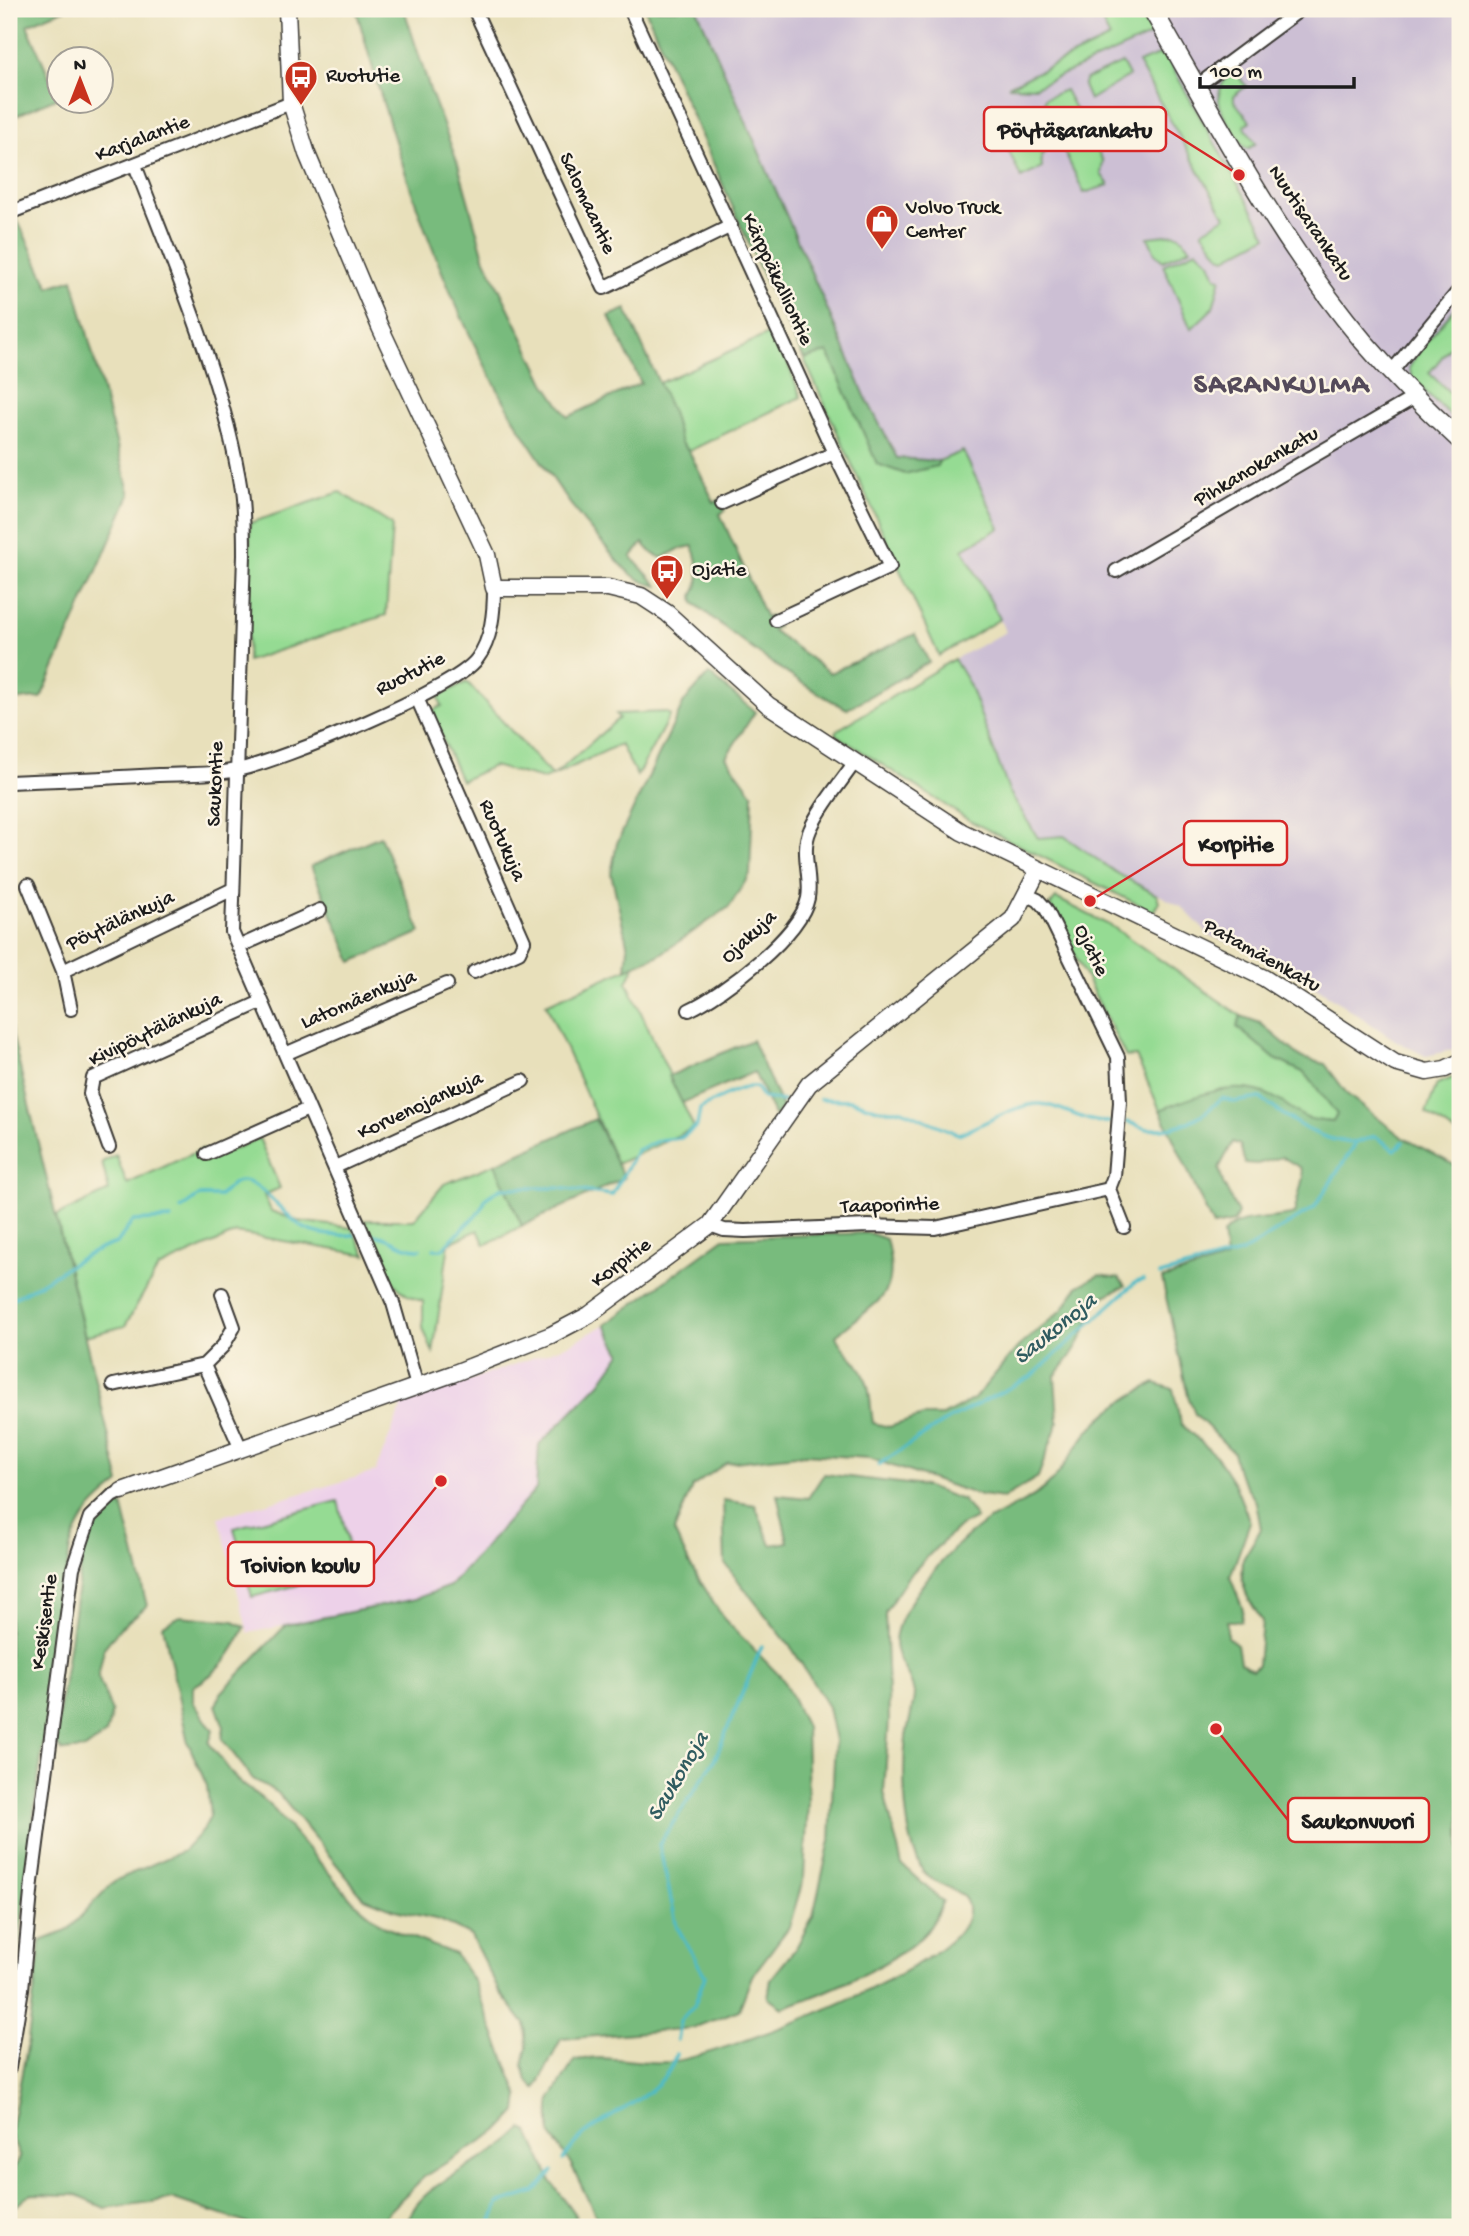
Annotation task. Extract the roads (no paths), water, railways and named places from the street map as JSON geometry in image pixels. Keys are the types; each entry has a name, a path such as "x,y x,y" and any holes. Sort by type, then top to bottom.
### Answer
{"main road":[{"name":"Nuutisarankatu","path":"1152,9 1273,216 1316,280 1363,341 1460,440"}],"street":[{"name":"Ruotutie","path":"9,782 238,770 340,732 452,681 476,661 491,626 494,588 488,555 380,327 307,155 291,103 287,9"},
{"name":"Salomaantie","path":"474,9 604,288 730,226"},
{"name":"Kärppäkalliontie","path":"630,9 834,453 890,567 776,620"},
{"path":"1197,86 1301,9"},
{"name":"Karjalantie","path":"9,213 291,103"},
{"name":"Saukontie","path":"135,165 188,303 232,446 241,493 244,555 238,770 231,890 232,932 393,1303 417,1386"},
{"path":"1392,371 1460,289"},
{"name":"Pihkanokankatu","path":"1116,571 1415,397"},
{"path":"722,503 834,453"},
{"path":"494,588 608,588 641,596 667,613 768,705 962,832 1040,869 1027,895"},
{"name":"Ruotukuja","path":"417,698 524,942 519,952 474,972"},
{"name":"Ojakuja","path":"689,1010 704,1003 764,956 800,917 809,897 806,853 809,831 854,763"},
{"name":"Patamäenkatu","path":"1040,869 1264,978 1395,1063 1427,1072 1445,1069 1460,1062"},
{"path":"28,885 63,971"},
{"name":"Pöytälänkuja","path":"71,1009 63,971 231,890"},
{"name":"Ojatie","path":"1027,895 1038,900 1046,909 1118,1058 1120,1102 1114,1176 1109,1189"},
{"name":"Korpitie","path":"122,1491 417,1386 577,1322 710,1224 809,1084 1013,919 1027,895"},
{"path":"238,947 320,911"},
{"name":"Latomäenkuja","path":"285,1054 447,984"},
{"name":"Kivipöytälänkuja","path":"109,1147 90,1094 93,1078 261,1002"},
{"name":"Korvenojankuja","path":"335,1167 523,1081"},
{"path":"207,1154 308,1109"},
{"path":"1109,1189 1124,1227"},
{"name":"Taaporintie","path":"710,1224 724,1230 745,1231 868,1226 935,1228 1109,1189"},
{"path":"113,1385 204,1365 233,1332 233,1323 222,1294"},
{"path":"204,1365 241,1449"},
{"name":"Keskisentie","path":"9,2068 22,1989 32,1882 73,1568 90,1517 112,1496 122,1491"}],"waterway":[{"path":"434,1249 442,1249 481,1210 486,1198 501,1188 558,1188 612,1195 637,1150 660,1140 681,1138 697,1126 700,1109 735,1091 750,1087 756,1087 763,1098 784,1101"},
{"path":"1127,1122 1148,1129 1169,1128 1198,1117 1222,1098 1234,1102 1260,1098 1316,1134 1356,1143"},
{"path":"820,1099 850,1100 881,1110 902,1110 958,1134 1032,1104 1050,1106 1090,1120 1109,1122"},
{"name":"Saukonoja","path":"1160,1275 1243,1252 1314,1208 1356,1143 1375,1136 1395,1150 1403,1142"},
{"path":"181,1209 199,1196 220,1196 234,1183 245,1181 263,1191 289,1217 306,1229 323,1234 354,1235"},
{"path":"9,1300 89,1254 117,1243 133,1221 171,1219"},
{"path":"372,1235 420,1249"},
{"name":"Saukonoja","path":"878,1465 942,1423 1032,1376 1136,1282 1143,1280"},
{"name":"Saukonoja","path":"677,2040 680,2021 694,2006 705,1976 677,1927 659,1844 714,1761 762,1646"},
{"name":"Saukonoja","path":"563,2160 584,2135 638,2100 662,2080 671,2068 676,2054"},
{"name":"Saukonoja","path":"490,2227 498,2204 535,2192 553,2171"}],"place":[{"name":"Ruotutie","path":"301,107"},
{"name":"Pöytäsarankatu","path":"1239,175"},
{"name":"Volvo Truck Center","path":"882,251"},
{"name":"Ojatie","path":"667,601"},
{"name":"Korpitie","path":"1090,901"},
{"name":"Toivion koulu","path":"441,1481"},
{"name":"Saukonvuori","path":"1216,1729"}],"district":[{"name":"SARANKULMA","path":"1282,386"}]}
